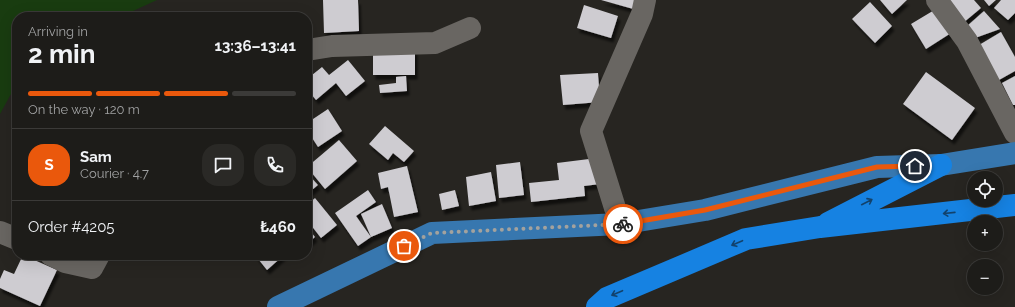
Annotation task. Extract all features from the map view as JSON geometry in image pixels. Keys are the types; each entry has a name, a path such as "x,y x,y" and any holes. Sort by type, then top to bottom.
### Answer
{"highway":[{"path":"624,307 752,253 820,227 941,164"},
{"path":"597,307 607,298 746,239 820,227 1015,205"}],"main road":[{"path":"278,307 432,233 620,224 705,210 877,167 941,164 1015,153"}],"street":[{"path":"620,224 591,131 642,14 645,0"},
{"path":"937,0 967,41 1015,133"},
{"path":"312,49 332,46 435,43 470,28"},
{"path":"0,232 12,237"},
{"path":"61,260 92,268 97,260"}],"green space":[{"path":"0,0 157,0 131,12 12,12 12,92 0,114"}],"building":[{"path":"323,0 358,0 359,31 324,33"},
{"path":"601,0 640,0 637,10"},
{"path":"880,0 907,0 892,14"},
{"path":"947,0 974,0 981,8 963,23"},
{"path":"984,0 996,0 989,6"},
{"path":"1001,0 1015,0 1015,13 1008,20 994,8"},
{"path":"870,2 892,26 875,43 852,19"},
{"path":"584,5 618,16 611,38 577,28"},
{"path":"936,9 951,33 926,49 911,24"},
{"path":"984,11 1000,29 975,38 966,27"},
{"path":"1001,32 1015,57 1015,71 999,80 979,45"},
{"path":"373,50 415,50 415,75 373,75"},
{"path":"348,60 365,81 346,96 336,83 316,100 312,95 312,75 322,67 329,75"},
{"path":"926,72 975,108 952,140 903,104"},
{"path":"598,73 600,102 563,105 560,75"},
{"path":"406,76 407,91 380,93 379,85 396,83 396,77"},
{"path":"1015,76 1015,105 1013,105 1002,83"},
{"path":"328,109 342,131 318,147 312,138 312,120"},
{"path":"385,126 414,151 404,162 393,153 388,160 369,144"},
{"path":"339,140 357,161 325,189 312,173 312,163"},
{"path":"597,158 600,184 584,186 585,196 531,202 529,183 559,180 557,163"},
{"path":"520,162 524,195 499,198 496,165"},
{"path":"407,166 418,212 394,217 388,187 381,189 378,173"},
{"path":"491,172 496,201 469,206 466,177"},
{"path":"312,178 318,185 312,190"},
{"path":"368,190 376,202 356,216 371,237 358,246 335,213"},
{"path":"455,190 459,206 442,210 439,194"},
{"path":"315,198 337,225 321,238 312,226 312,201"},
{"path":"382,204 392,228 371,237 361,214"},
{"path":"21,260 34,260 57,270 40,306 0,288 0,279 4,270 14,274"},
{"path":"259,260 278,260 267,270"}],"way so far":[{"path":"404,246 432,233 623,224"}],"route":[{"path":"623,224 705,210 877,167 915,166"}]}
